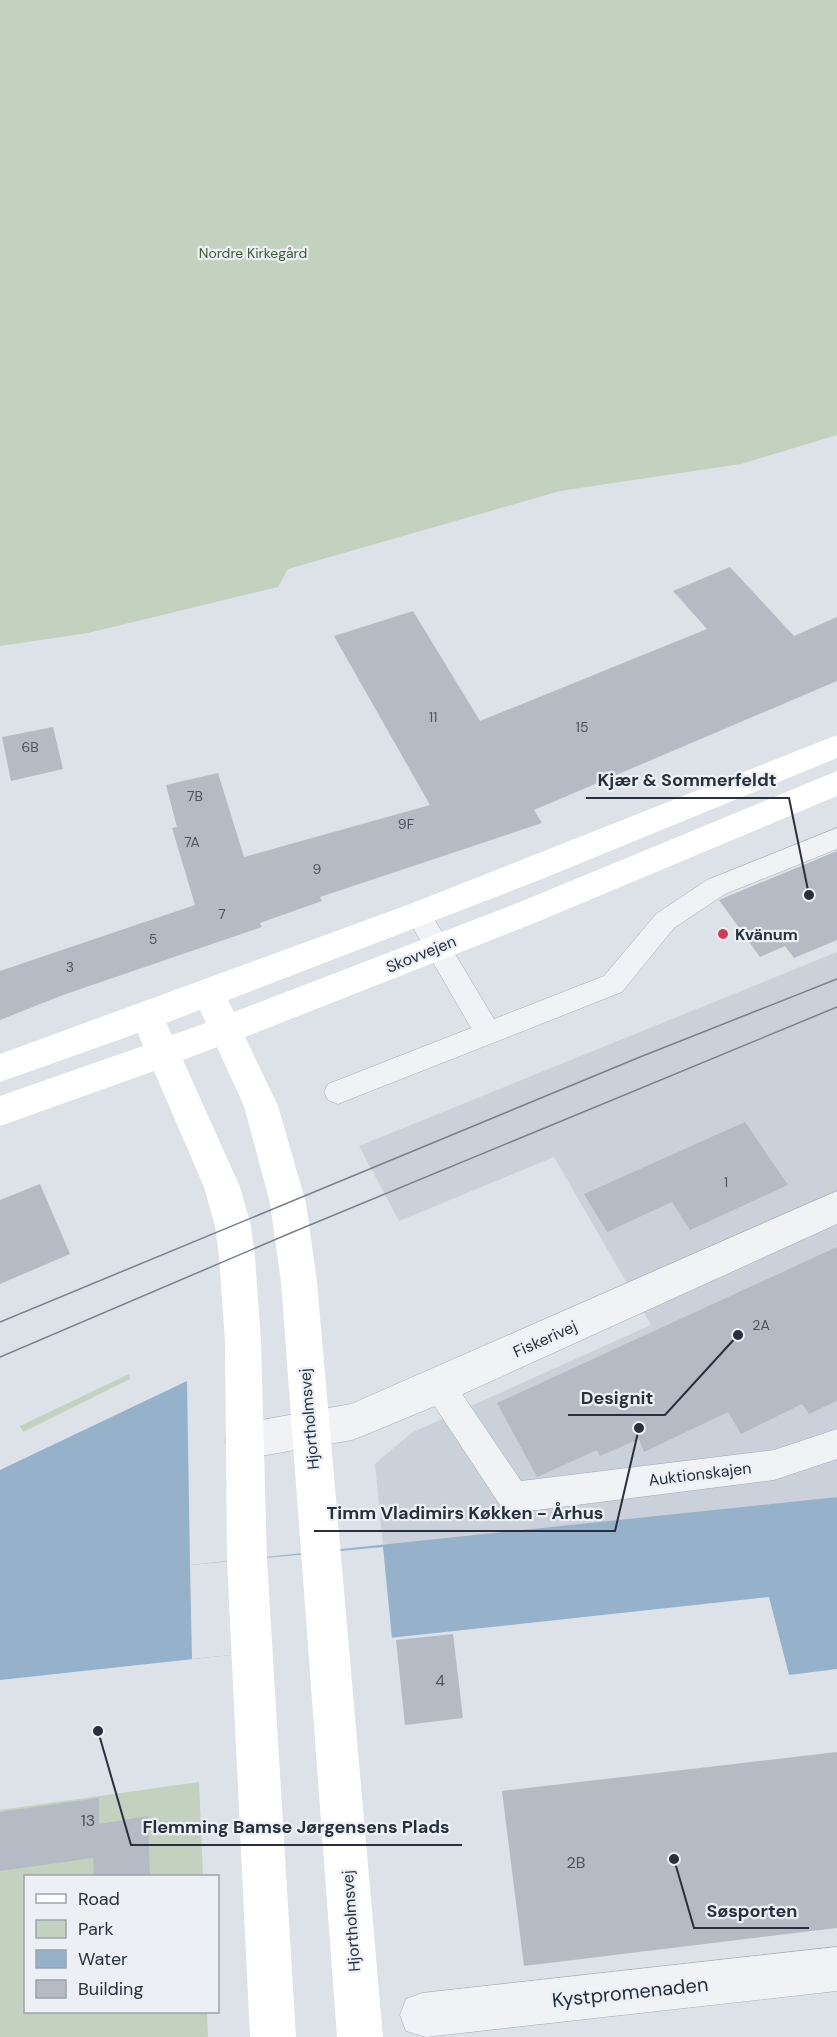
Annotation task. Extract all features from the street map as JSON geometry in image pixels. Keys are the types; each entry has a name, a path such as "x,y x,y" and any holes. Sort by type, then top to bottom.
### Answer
{"street":[{"path":"0,1068 209,995 837,746"},
{"name":"Skovvejen","path":"0,1111 162,1054 616,877 837,783"},
{"name":"Hjortholmsvej","path":"209,995 264,1115 288,1203 299,1282 309,1431 330,1646 360,2037"},
{"path":"147,1017 222,1187 232,1226 242,1308 247,1560 273,2037"},
{"name":"Fiskerivej","path":"244,1441 352,1422 439,1386 837,1207"},
{"name":"Kystpromenaden","path":"422,2015 837,1969"}],"lane":[{"path":"338,1092 613,984 665,921 716,886 837,838"},
{"path":"418,914 488,1033"},
{"name":"Auktionskajen","path":"439,1386 513,1497 774,1465 837,1444"}],"shaded area":[{"path":"837,952 837,1497 383,1547 375,1464 411,1433 651,1325 554,1157 399,1221 359,1146"}],"green space":[{"name":"Nordre Kirkegård","path":"0,0 837,0 837,435 741,464 560,491 288,569 278,587 88,633 0,646"},
{"path":"129,1374 130,1379 23,1432 20,1426"},
{"path":"199,1782 203,1875 24,1875 24,2013 207,2013 208,2037 0,2037 0,1810"}],"water":[{"path":"187,1381 190,1565 837,1497 837,1669 789,1675 769,1597 0,1680 0,1470"}],"pier":[{"path":"383,1547 392,1639 192,1659 190,1565"}],"building":[{"path":"730,567 794,636 837,617 837,681 534,810 542,823 320,897 322,901 260,923 262,927 63,995 0,1020 0,971 195,905 172,828 177,827 166,785 218,773 244,857 430,805 334,636 413,611 480,721 707,629 673,591"},
{"path":"53,727 63,769 11,781 2,737"},
{"path":"837,851 837,940 794,958 785,946 760,957 719,900"},
{"path":"745,1122 788,1185 690,1230 672,1202 607,1232 584,1194"},
{"path":"40,1184 70,1254 0,1284 0,1200"},
{"path":"837,1247 837,1401 809,1414 802,1404 741,1434 728,1412 644,1452 639,1439 600,1456 597,1450 537,1477 497,1403"},
{"path":"453,1634 463,1718 405,1725 396,1640"},
{"path":"837,1752 837,1928 524,1966 502,1791"},
{"path":"99,1798 99,1824 148,1816 150,1875 94,1875 93,1858 0,1871 0,1812"}],"tram line":[{"path":"0,1322 640,1057 837,979"},
{"path":"0,1357 293,1232 837,1007"}],"place":[{"name":"Kjær & Sommerfeldt","path":"809,895"},
{"name":"Kvänum","path":"723,934"},
{"name":"Designit","path":"738,1335"},
{"name":"Timm Vladimirs Køkken - Århus","path":"639,1428"},
{"name":"Flemming Bamse Jørgensens Plads","path":"98,1731"},
{"name":"Søsporten","path":"674,1859"}]}
